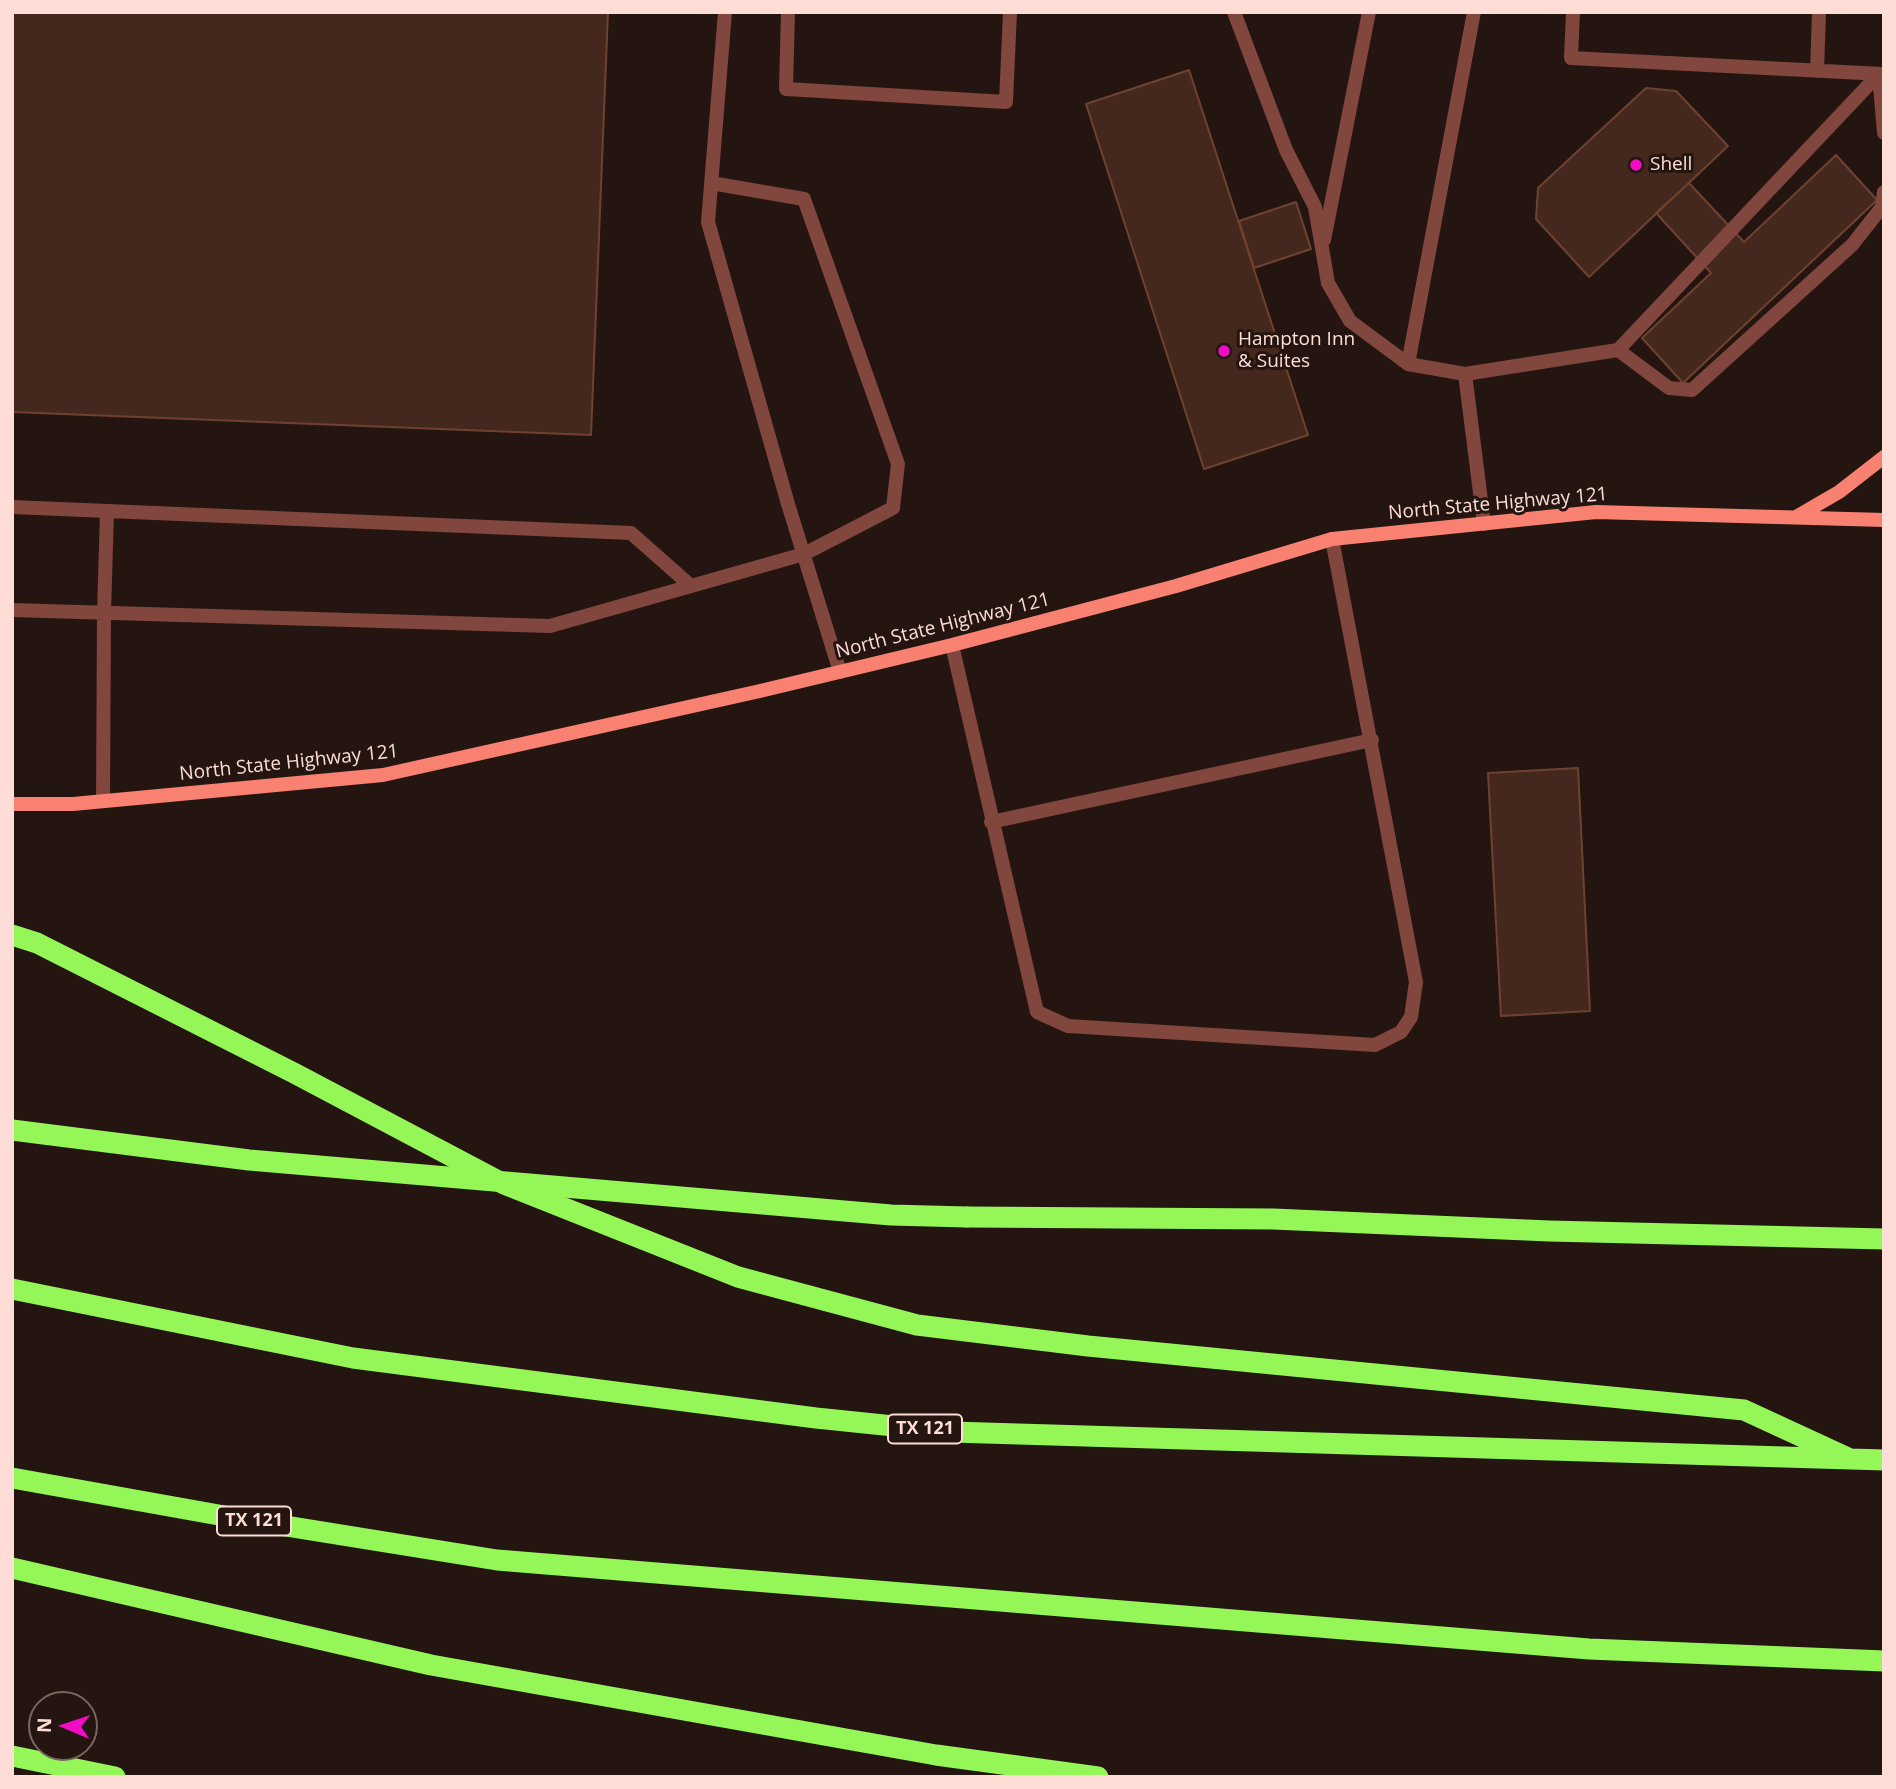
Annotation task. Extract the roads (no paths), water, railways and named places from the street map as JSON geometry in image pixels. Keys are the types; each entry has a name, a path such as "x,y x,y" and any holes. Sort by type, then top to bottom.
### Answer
{"highway":[{"path":"12,935 37,943 282,1067 503,1184 738,1277 916,1325 1101,1348 1744,1410 1848,1458"},
{"path":"12,1130 249,1160 878,1214 1273,1219 1549,1231 1884,1239"},
{"name":"TX 121","path":"12,1289 353,1358 816,1418 952,1432 1884,1460"},
{"name":"TX 121","path":"12,1478 230,1517 498,1560 1590,1649 1884,1661"},
{"path":"12,1568 431,1665 923,1753 1098,1777"},
{"path":"12,1756 115,1777"}],"main road":[{"path":"1796,517 1839,492 1884,457"},
{"name":"North State Highway 121","path":"12,804 73,804 383,775 952,645 1176,586 1332,539 1595,512 1884,520"}],"lane":[{"path":"725,12 708,222 840,672"},
{"path":"788,12 786,89 1006,102 1010,12"},
{"path":"1234,12 1286,150 1315,207 1328,283 1350,321 1408,364 1465,374 1618,349 1881,74"},
{"path":"1322,249 1369,12"},
{"path":"1408,364 1474,12"},
{"path":"1573,12 1571,58 1881,74"},
{"path":"1817,71 1819,12"},
{"path":"1881,74 1884,133"},
{"path":"12,610 550,626 804,554 892,508 898,464 804,199 711,183"},
{"path":"1618,349 1669,388 1692,390 1852,245 1882,207 1884,192"},
{"path":"1465,374 1484,524"},
{"path":"12,507 631,533 691,586"},
{"path":"103,801 107,511"},
{"path":"952,645 1037,1012 1068,1026 1375,1045 1401,1032 1411,1017 1416,982 1332,539"},
{"path":"991,822 1371,740"}],"place":[{"name":"Shell","path":"1636,165"},
{"name":"Hampton Inn & Suites","path":"1224,351"}]}
